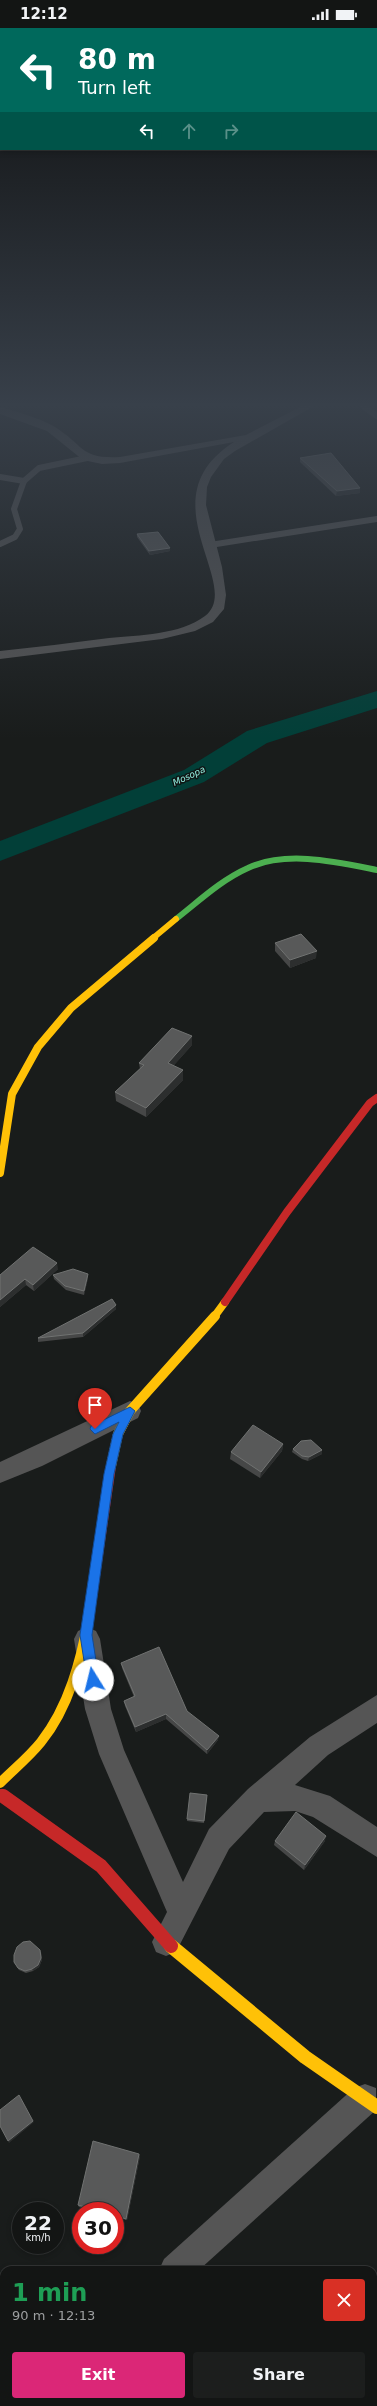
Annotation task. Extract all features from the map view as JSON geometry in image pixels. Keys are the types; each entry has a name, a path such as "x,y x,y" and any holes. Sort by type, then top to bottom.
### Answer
{"street":[{"path":"0,655 141,638 187,630 208,621 218,611 220,602 210,545 201,517"},
{"path":"0,1172 12,1094 38,1047 71,1008 174,920 235,874 258,864 304,859 377,870"},
{"path":"0,1783 45,1737 71,1687 86,1635 109,1474 118,1434 130,1411 211,1322 287,1212 370,1103 377,1098"},
{"path":"0,1473 34,1459 130,1411"},
{"path":"86,1635 98,1709 112,1754 141,1816 182,1913"},
{"path":"166,1942 219,1839 258,1799 319,1746 377,1708"},
{"path":"0,1794 101,1866 166,1942 305,2057 371,2102 180,2266"},
{"path":"258,1799 295,1798 320,1806 377,1843"}],"lane":[{"path":"0,544 15,537 20,529 16,517"},
{"path":"210,545 377,519"}],"building":[{"path":"158,532 170,548 149,551 137,534"},
{"path":"301,934 317,951 290,960 275,943"},
{"path":"172,1028 192,1036 168,1063 183,1070 146,1108 115,1092 144,1065 139,1063"},
{"path":"33,1247 57,1263 33,1285 25,1279 0,1300 0,1275"},
{"path":"73,1269 88,1274 84,1291 65,1286 53,1275"},
{"path":"112,1299 116,1305 83,1333 38,1338"},
{"path":"253,1425 283,1444 261,1472 231,1452"},
{"path":"311,1440 322,1450 309,1457 302,1456 293,1449 301,1441"},
{"path":"159,1647 187,1711 219,1736 207,1750 166,1714 135,1727 124,1701 135,1696 121,1663"},
{"path":"190,1793 207,1795 204,1821 187,1819"},
{"path":"296,1812 326,1836 305,1865 275,1841"},
{"path":"30,1941 40,1950 41,1958 38,1965 25,1971 18,1968 14,1962 14,1955 17,1947 23,1942"},
{"path":"19,2095 33,2121 8,2141 0,2126 0,2110"},
{"path":"93,2141 139,2154 126,2219 124,2218 124,2202 79,2202"}],"waterway":[{"name":"Mosopa","path":"0,852 194,776 257,737 377,699"}],"traffic: fast":[{"path":"176,919 234,875 250,867 267,862 304,859 342,863 377,870"}],"traffic: slow":[{"path":"0,1173 12,1094 38,1047 71,1008 176,919"},
{"path":"111,1466 118,1434 130,1411 211,1322 225,1302"},
{"path":"0,1783 35,1749 53,1725 73,1680 83,1647 89,1617"},
{"path":"171,1946 305,2057 377,2107"}],"traffic: jam":[{"path":"225,1302 287,1212 370,1103 377,1098"},
{"path":"89,1617 111,1466"},
{"path":"0,1794 101,1866 171,1946"}],"route":[{"path":"93,1680 86,1635 109,1474 118,1434 130,1411 95,1429"}]}
